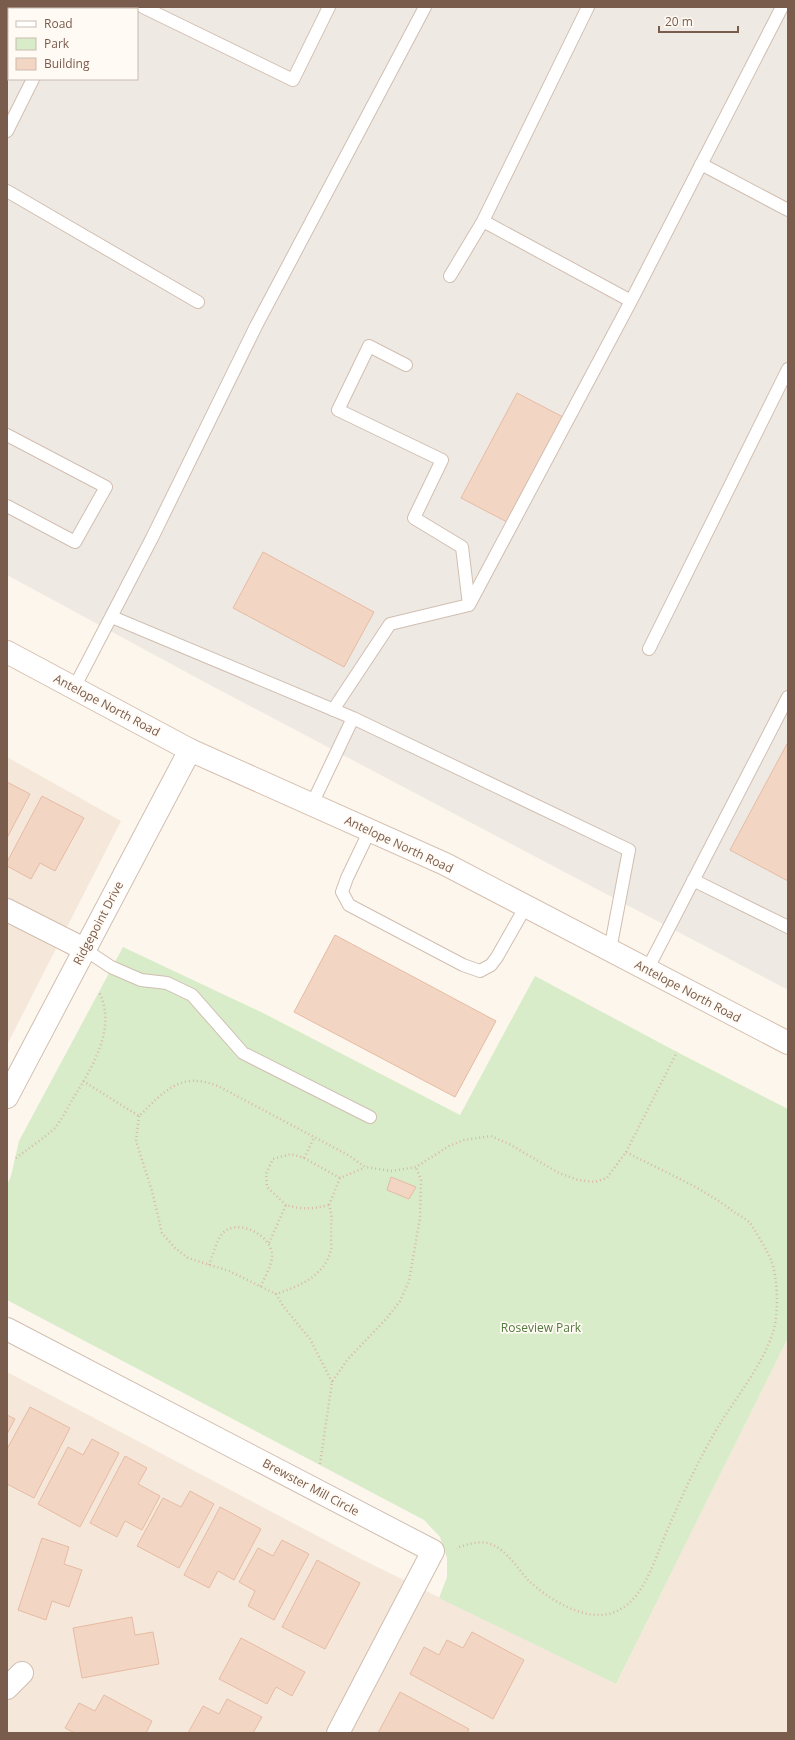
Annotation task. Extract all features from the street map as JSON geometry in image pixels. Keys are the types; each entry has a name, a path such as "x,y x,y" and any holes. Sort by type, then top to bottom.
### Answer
{"street":[{"name":"Antelope North Road","path":"7,652 190,750 445,864 788,1043"},
{"name":"Ridgepoint Drive","path":"7,1097 190,750"},
{"path":"7,910 84,949"},
{"name":"Brewster Mill Circle","path":"7,1329 433,1551 338,1733"},
{"path":"7,1688 22,1673"}],"lane":[{"path":"143,7 293,80 329,7"},
{"path":"74,688 112,617 256,326 425,7"},
{"path":"450,276 483,221 588,7"},
{"path":"333,710 390,624 469,605 631,301 782,7"},
{"path":"7,131 32,80"},
{"path":"701,164 788,210"},
{"path":"7,191 198,302"},
{"path":"483,221 631,301"},
{"path":"406,365 369,346 338,410 442,460 414,518 462,547 469,605"},
{"path":"650,649 788,368"},
{"path":"7,435 106,487 75,542 7,506"},
{"path":"112,617 353,718 629,850 610,950"},
{"path":"646,970 788,697"},
{"path":"312,804 353,718"},
{"path":"370,830 347,878 342,892 349,905 463,965 480,971 491,965 526,906"},
{"path":"693,880 788,927"},
{"path":"84,949 111,967 141,980 166,983 192,995 243,1053 370,1116"}],"path":[{"path":"16,1158 54,1129 99,1053 104,1035 104,1002 99,992"},
{"path":"332,1382 310,1339 283,1306 276,1294 229,1271 188,1258 175,1248 162,1233 152,1191 136,1141 139,1116 157,1099 173,1087 188,1080 204,1080 348,1155 365,1167 392,1171 416,1167 449,1146 464,1140 491,1136 509,1144 559,1173 578,1180 595,1182 607,1178 626,1152 677,1052"},
{"path":"83,1081 139,1116"},
{"path":"304,1158 314,1138"},
{"path":"452,1549 476,1542 487,1543 497,1548 542,1592 556,1602 594,1616 610,1614 624,1609 636,1596 649,1574 696,1467 715,1431 766,1350 774,1330 777,1306 776,1284 772,1261 750,1223 718,1200 626,1152"},
{"path":"329,1205 313,1209 300,1209 286,1205 266,1187 266,1174 273,1159 291,1154 304,1158 340,1178"},
{"path":"276,1294 304,1283 319,1272 326,1263 331,1249 332,1216 329,1205 340,1178 365,1167"},
{"path":"320,1464 332,1382 348,1359 387,1318 400,1300 409,1281 420,1218 421,1180 416,1167"},
{"path":"260,1287 268,1271 272,1254 269,1243 286,1205"},
{"path":"209,1265 222,1234 234,1227 247,1228 269,1243"}],"shaded area":[{"path":"7,7 788,7 788,990 197,678 7,575"},
{"path":"7,757 121,821 7,1045"},
{"path":"788,1338 788,1733 7,1733 7,1372 363,1560 616,1684"}],"green space":[{"name":"Roseview Park","path":"123,947 265,1014 460,1115 535,976 788,1109 788,1338 616,1684 439,1598 447,1577 447,1558 440,1537 424,1520 7,1300 7,1185 11,1176 19,1141"}],"building":[{"path":"517,393 563,417 507,522 461,498"},
{"path":"263,552 374,612 344,667 233,608"},
{"path":"788,742 788,881 730,850"},
{"path":"7,782 30,794 7,838"},
{"path":"42,796 84,818 55,871 40,863 31,879 7,866 7,862"},
{"path":"335,935 496,1021 455,1097 294,1012"},
{"path":"391,1177 416,1187 409,1199 387,1190"},
{"path":"30,1407 70,1428 34,1498 7,1484 7,1449"},
{"path":"7,1415 15,1419 7,1434"},
{"path":"92,1439 119,1453 80,1527 38,1504 68,1447 83,1455"},
{"path":"125,1456 147,1468 138,1484 160,1496 142,1530 125,1521 117,1537 90,1523"},
{"path":"190,1491 214,1504 179,1568 137,1546 163,1498 181,1507"},
{"path":"220,1507 261,1529 234,1580 218,1571 209,1588 184,1575"},
{"path":"42,1538 69,1547 64,1564 82,1570 69,1607 52,1601 46,1620 18,1610"},
{"path":"282,1540 309,1554 274,1620 248,1606 255,1591 239,1582 258,1548 273,1556"},
{"path":"317,1560 360,1583 325,1649 282,1627"},
{"path":"132,1617 135,1635 153,1632 159,1664 82,1678 73,1628"},
{"path":"472,1632 524,1660 493,1719 410,1674 424,1647 439,1655 447,1640 463,1648"},
{"path":"241,1638 305,1672 292,1696 276,1687 267,1704 219,1679"},
{"path":"400,1692 469,1729 467,1733 378,1733"},
{"path":"104,1695 152,1721 146,1733 75,1733 65,1728 79,1703 95,1711"},
{"path":"227,1699 262,1717 253,1733 188,1733 203,1706 219,1714"}]}
